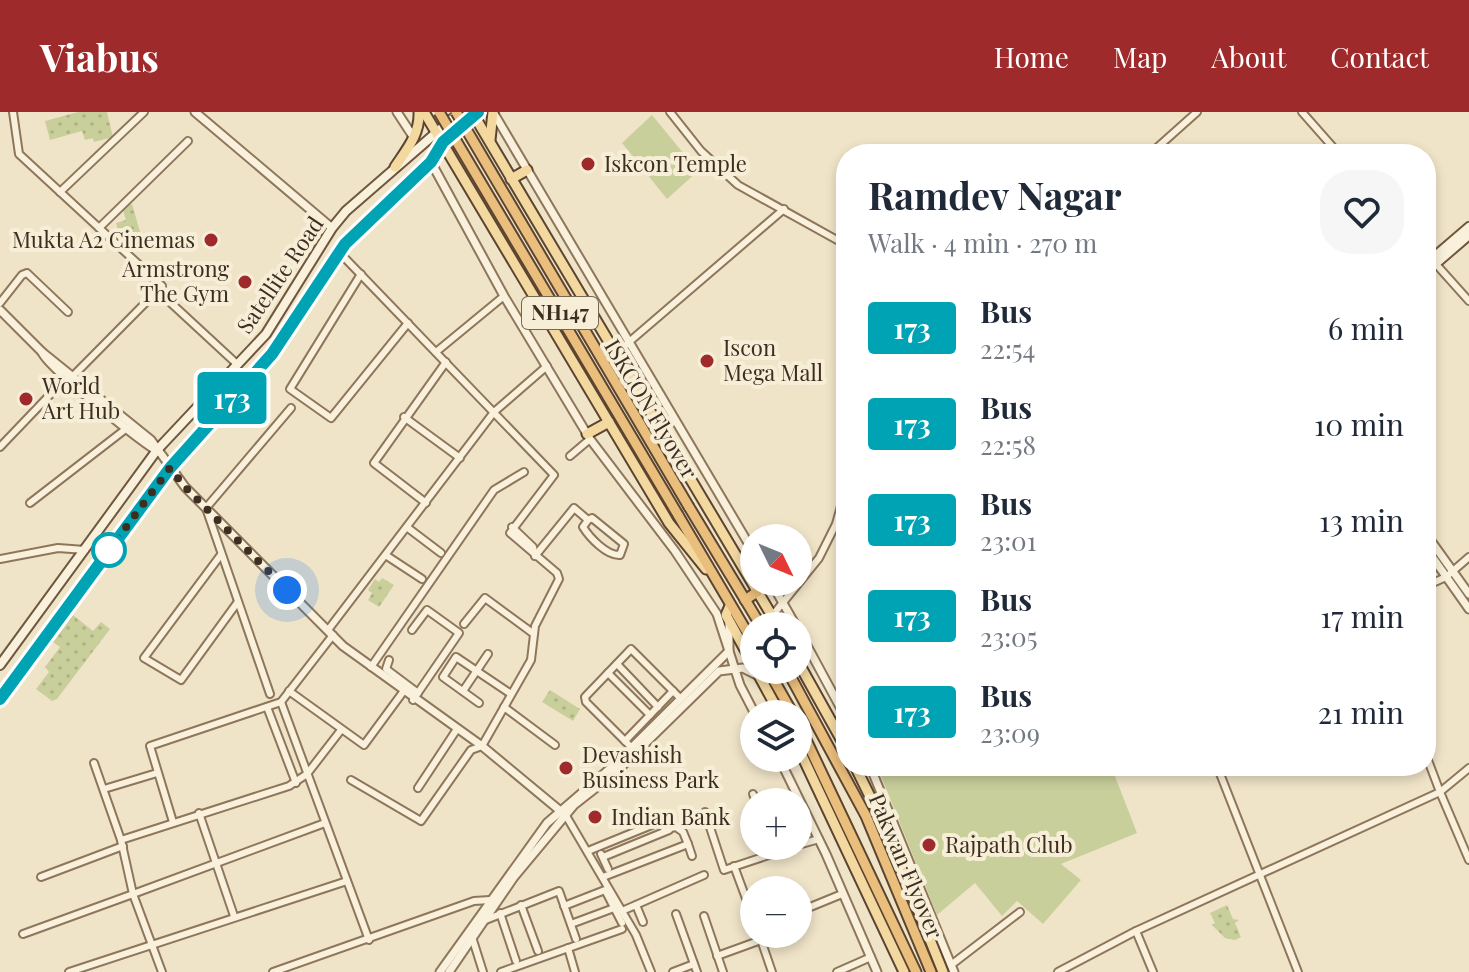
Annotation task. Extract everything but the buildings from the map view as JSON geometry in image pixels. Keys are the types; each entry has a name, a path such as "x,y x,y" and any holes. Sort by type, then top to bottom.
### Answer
{"highway":[{"name":"ISKCON Flyover","path":"439,112 678,515 708,572"},
{"name":"ISKCON Flyover","path":"458,112 745,600"},
{"name":"NH147","path":"708,572 740,622"},
{"path":"745,600 751,596"},
{"name":"NH147","path":"745,600 752,612"},
{"name":"Pakwan Flyover","path":"795,684 836,753"},
{"name":"Pakwan Flyover","path":"812,751 872,873 916,972"},
{"name":"Pakwan Flyover","path":"848,776 931,972"}],"main road":[{"path":"395,167 414,138 422,112"},
{"path":"422,112 437,132 669,523 708,572"},
{"name":"Satellite Road","path":"0,665 157,450 266,334 332,228 458,112"},
{"path":"490,143 493,112"},
{"name":"Satellite Road","path":"0,699 170,468 272,354 339,252 431,162 443,142 475,113"},
{"path":"475,113 511,179 740,564"},
{"path":"511,179 527,170"},
{"path":"1436,255 1469,227"},
{"path":"1436,256 1469,235"},
{"path":"589,436 609,422"},
{"path":"730,606 726,615 740,640"},
{"path":"810,684 836,730"},
{"path":"810,772 904,972"},
{"path":"860,776 949,970"}],"street":[{"path":"0,447 162,286 19,154 13,112"},
{"path":"60,192 144,112"},
{"path":"195,112 332,228"},
{"path":"397,112 414,138"},
{"path":"493,112 740,529"},
{"path":"670,112 701,151 738,185 836,239"},
{"path":"675,119 683,112"},
{"path":"1161,144 1197,112"},
{"path":"1302,112 1330,144"},
{"path":"99,228 188,141"},
{"path":"431,162 504,296 589,436 714,610 749,700"},
{"path":"615,354 784,209"},
{"path":"339,252 554,475 512,527 511,535 557,573 559,579 534,634 531,660 482,746 471,750 421,821 351,780"},
{"path":"1436,266 1469,301"},
{"path":"0,303 27,273 68,312"},
{"path":"361,274 290,389 331,418 408,323"},
{"path":"158,291 238,365"},
{"path":"436,352 504,296"},
{"path":"0,310 42,352 44,358 151,440 170,468 206,508 331,633 403,692 416,696"},
{"path":"426,503 374,463 446,362"},
{"path":"173,822 150,746 281,702 494,412 548,366"},
{"path":"70,377 127,428 157,450"},
{"path":"206,508 291,408"},
{"path":"404,417 460,458"},
{"path":"30,503 127,428"},
{"path":"570,456 589,436"},
{"path":"371,667 494,490 524,472"},
{"path":"206,508 270,694"},
{"path":"535,556 574,508 588,520"},
{"path":"592,518 600,522 624,544 620,555 610,553 588,534 583,527 588,520 592,518"},
{"path":"775,612 809,575 836,524"},
{"path":"408,528 441,553"},
{"path":"0,559 58,548 85,550"},
{"path":"1436,551 1469,609"},
{"path":"220,556 144,658 181,680 237,603"},
{"path":"387,556 422,579"},
{"path":"1436,581 1450,574 1469,557"},
{"path":"1436,559 1469,594"},
{"path":"779,596 788,612"},
{"path":"464,624 485,598 534,634"},
{"path":"412,630 427,610 459,633 416,696"},
{"path":"562,811 642,743 716,668 729,651 729,622"},
{"path":"632,748 586,702 585,697 631,649 680,698"},
{"path":"463,691 488,654"},
{"path":"812,656 836,700"},
{"path":"479,703 443,677 456,657 511,694"},
{"path":"389,660 386,669 416,696 562,811 622,911 651,972"},
{"path":"617,664 658,707"},
{"path":"449,972 502,889 562,811 632,748 642,743 680,698 716,668 740,668"},
{"path":"608,673 650,715"},
{"path":"289,691 359,744 367,744 403,692"},
{"path":"625,741 673,691"},
{"path":"281,702 369,940"},
{"path":"267,707 296,783"},
{"path":"504,707 555,745"},
{"path":"418,788 457,729"},
{"path":"41,877 173,822 296,783 307,774 341,730"},
{"path":"94,763 122,843 133,894 162,972"},
{"path":"1058,972 1136,931 1440,792 1469,768"},
{"path":"786,772 877,972"},
{"path":"104,789 157,773"},
{"path":"874,776 949,970 1020,912"},
{"path":"1221,776 1298,972"},
{"path":"1434,776 1469,860"},
{"path":"705,812 724,870 748,860"},
{"path":"199,813 234,916"},
{"path":"588,851 659,822 665,829 680,828 692,856"},
{"path":"23,934 325,823"},
{"path":"603,857 671,829"},
{"path":"812,841 819,839"},
{"path":"603,877 688,844"},
{"path":"598,847 608,869"},
{"path":"734,866 740,882"},
{"path":"622,911 704,875"},
{"path":"69,972 347,881"},
{"path":"440,972 490,900 502,889"},
{"path":"501,972 622,926 605,890 564,906"},
{"path":"482,922 559,891 576,939"},
{"path":"812,906 842,894"},
{"path":"273,972 474,901 490,900"},
{"path":"521,905 538,951"},
{"path":"636,905 643,922"},
{"path":"571,924 614,908"},
{"path":"500,913 516,961"},
{"path":"676,914 697,972"},
{"path":"704,916 723,972"},
{"path":"1136,931 1153,972"},
{"path":"472,937 483,972"},
{"path":"717,956 740,946"},
{"path":"568,948 575,972"},
{"path":"764,948 772,972"},
{"path":"837,972 871,957"},
{"path":"673,972 694,964"}],"green space":[{"path":"78,112 107,112 113,137 94,142 93,138 85,140 82,131 50,140 45,121"},
{"path":"652,115 698,171 667,199 622,143"},
{"path":"132,204 141,235 121,240 116,223 126,220 122,207"},
{"path":"382,578 394,585 379,607 368,600 372,593 368,590 375,579 379,582"},
{"path":"73,615 93,631 101,622 110,629 57,699 52,701 36,689 49,672 45,667 60,647 53,642"},
{"path":"550,690 580,709 573,721 542,702"},
{"path":"881,776 1115,776 1137,833 1061,864 1081,880 1043,924 1017,901 1002,916 975,883 937,915"},
{"path":"1227,905 1233,919 1239,920 1235,923 1241,937 1235,940 1225,938 1212,925 1215,923 1210,913"}],"bus line":[{"name":"173","path":"0,699 170,468 272,354 298,320 345,244 431,162 443,142 478,112"}],"place":[{"name":"Iskcon Temple","path":"588,164"},
{"name":"Mukta A2 Cinemas","path":"211,240"},
{"name":"Armstrong The Gym","path":"245,282"},
{"name":"Iscon Mega Mall","path":"707,361"},
{"name":"World Art Hub","path":"26,399"},
{"name":"Devashish Business Park","path":"566,768"},
{"name":"Indian Bank","path":"595,817"},
{"name":"Rajpath Club","path":"929,845"}],"route":[{"path":"109,550 170,468 287,590"}]}
